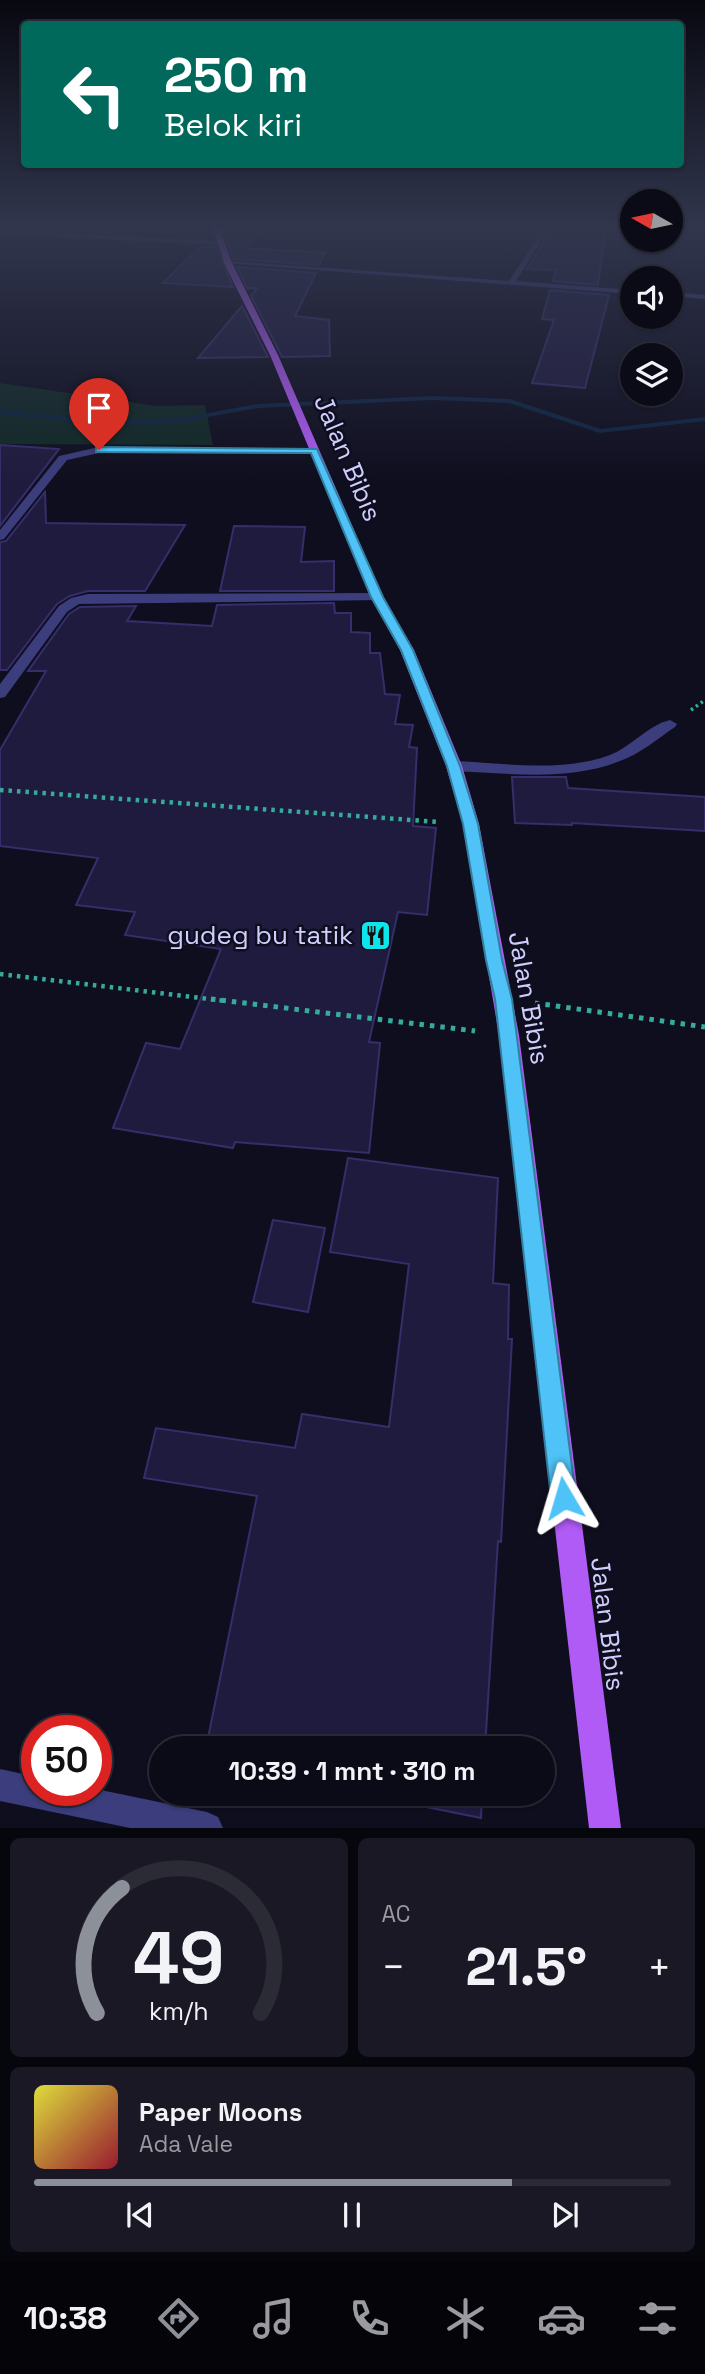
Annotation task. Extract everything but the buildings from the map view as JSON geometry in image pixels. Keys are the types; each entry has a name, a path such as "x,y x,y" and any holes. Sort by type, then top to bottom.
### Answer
{"main road":[{"name":"Jalan Bibis","path":"253,312 274,355 377,597 407,650 454,766 471,824 509,1035 605,1828"}],"street":[{"path":"0,537 60,461 79,453 99,450 314,451"},
{"path":"0,694 63,608 75,601 88,598 377,597"},
{"path":"454,766 557,768 590,765 616,758 670,724"},
{"path":"0,1785 207,1828"}],"path":[{"path":"0,790 471,824"},
{"path":"0,974 509,1035"},
{"path":"503,999 705,1027"}],"green space":[{"path":"0,383 156,406 205,405 213,445 0,444"}],"waterway":[{"path":"0,412 97,422 139,422 181,420 258,406 433,398 510,401 600,431 705,419"}],"place":[{"name":"gudeg bu tatik","path":"376,935"}],"route":[{"path":"99,450 314,451 377,597 407,650 454,766 471,824 509,1035 564,1498"}]}
